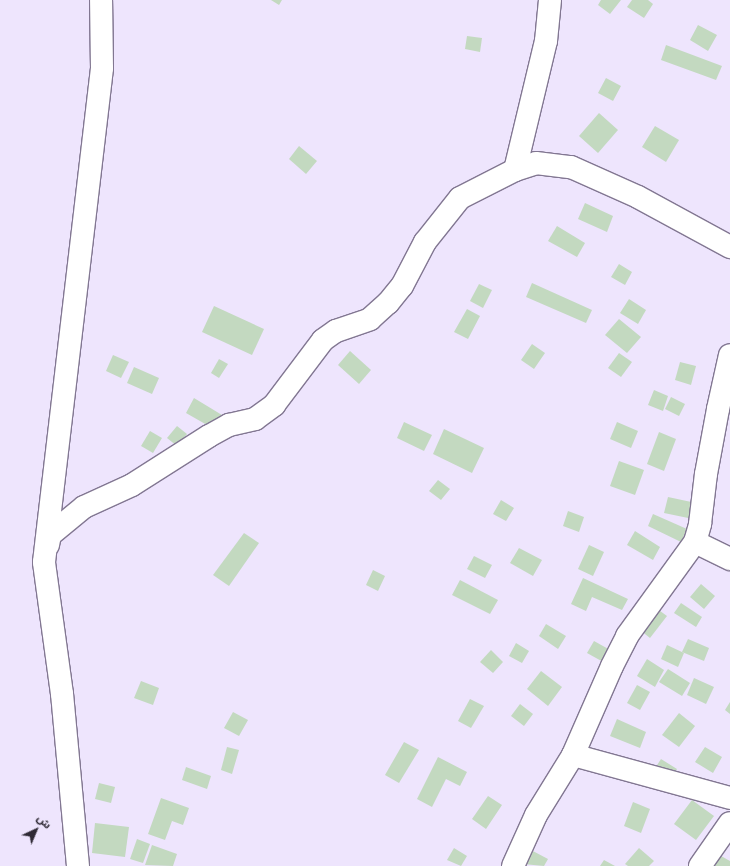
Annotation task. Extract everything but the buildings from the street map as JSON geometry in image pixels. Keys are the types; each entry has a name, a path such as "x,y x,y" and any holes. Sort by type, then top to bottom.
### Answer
{"street":[{"path":"78,866 62,694 44,562 101,76 101,0"},
{"path":"515,170 546,41 550,0"},
{"path":"44,562 50,535 84,507 132,485 215,432 229,425 255,419 274,404 323,340 336,331 370,319 388,304 402,286 425,242 460,198 515,170 536,163 571,167 638,198 730,247"},
{"path":"513,866 536,815 573,756 612,666 628,636 695,542 700,524 706,474 718,409 730,355"},
{"path":"695,542 730,559"},
{"path":"573,756 730,798"},
{"path":"700,866 730,823"}]}
